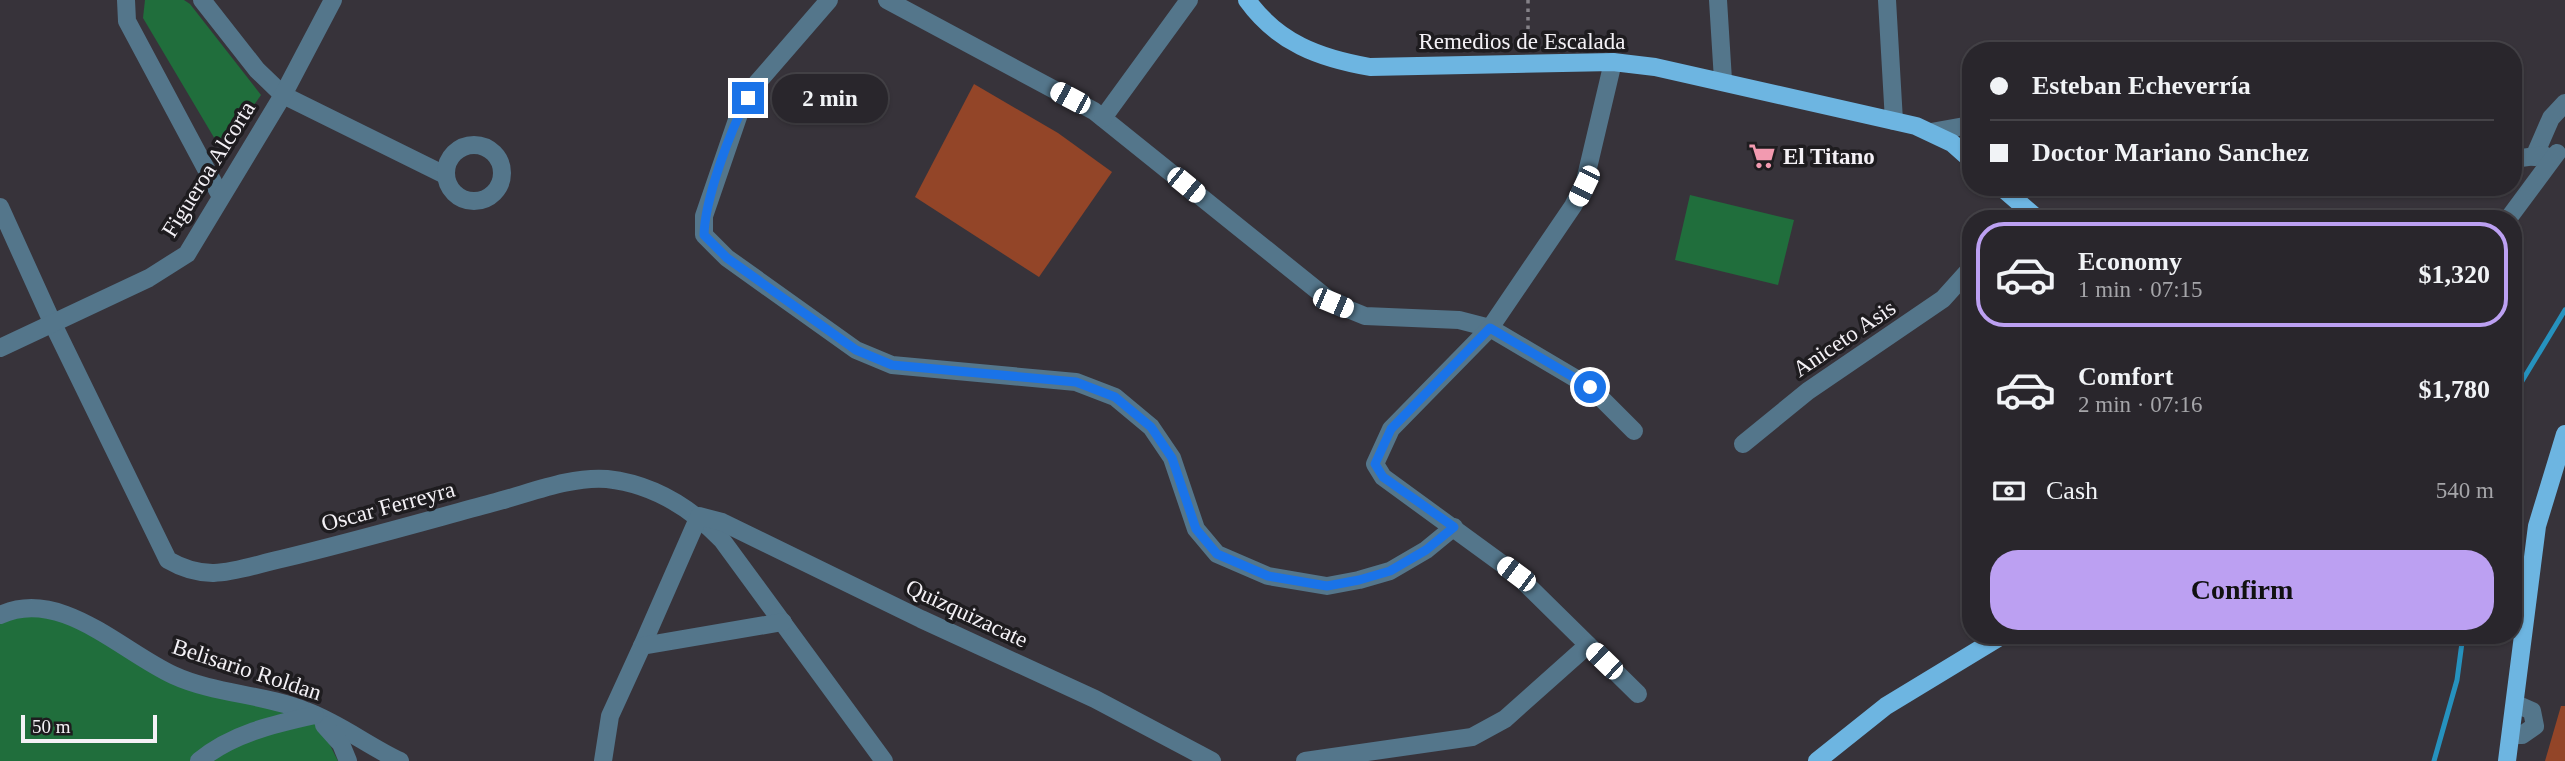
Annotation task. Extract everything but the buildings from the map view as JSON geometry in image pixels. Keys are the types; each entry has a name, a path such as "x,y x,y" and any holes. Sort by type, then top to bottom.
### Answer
{"main road":[{"name":"Remedios de Escalada","path":"1247,0 1259,17 1282,36 1308,52 1337,61 1370,67 1613,62 1723,80 1894,121 1931,132 1962,153"},
{"path":"2009,196 2022,210"},
{"path":"2507,761 2537,526 2565,434"},
{"path":"1817,761 1886,706 1988,644"}],"street":[{"path":"127,0 127,21 220,195"},
{"path":"202,0 257,71 283,94 445,175"},
{"name":"Figueroa Alcorta","path":"0,348 53,324 187,254 283,94 333,0"},
{"path":"829,0 757,83 739,114 704,216 704,235 727,258 856,350 892,365 1076,382 1115,397 1151,427 1172,458 1196,529 1217,554 1268,576 1327,586 1359,580 1390,571 1426,550 1454,527"},
{"path":"887,0 1103,118 1333,303 1365,316 1459,320 1490,328 1590,387 1634,431"},
{"path":"1103,118 1189,0"},
{"path":"1718,0 1723,80"},
{"path":"1887,0 1894,121"},
{"path":"1613,62 1584,186 1573,206 1490,328 1391,429 1375,464 1383,477 1516,574 1638,695"},
{"path":"2534,157 2551,118 2565,103"},
{"path":"1931,132 1962,126"},
{"path":"2522,158 2561,152"},
{"path":"2515,210 2561,152"},
{"name":"Oscar Ferreyra","path":"0,207 53,324 168,561 189,572 211,575 564,484 604,479 633,483 662,495 699,516 722,540 884,761"},
{"name":"Aniceto Asis","path":"1743,444 1808,391 1943,299 1962,278"},
{"path":"603,761 610,716 699,516"},
{"name":"Quizquizacate","path":"699,516 722,522 921,619 1095,699 1212,761"},
{"name":"Belisario Roldan","path":"0,615 18,607 50,610 89,626 174,676 314,715 400,761"},
{"path":"642,646 783,622"},
{"path":"1305,761 1472,737 1505,719 1587,645"},
{"path":"199,761 223,744 275,724 314,715 341,744 348,761"}],"path":[{"path":"1528,0 1528,35"}],"green space":[{"path":"145,0 184,0 190,4 261,95 222,151 143,18"},
{"path":"1690,195 1794,220 1778,285 1675,260"},
{"path":"50,610 174,676 315,715 338,761 0,761 0,615"}],"waterway":[{"path":"2522,381 2565,310"},
{"path":"2434,761 2457,680 2462,644"}],"place":[{"name":"El Titano","path":"1762,156"}],"route":[{"path":"748,98 739,114 704,216 704,235 727,258 856,350 892,365 973,370 1076,382 1115,397 1151,427 1172,458 1196,529 1217,554 1268,576 1327,586 1359,580 1390,571 1426,550 1454,527 1383,477 1375,464 1391,429 1490,328 1590,387"}]}
